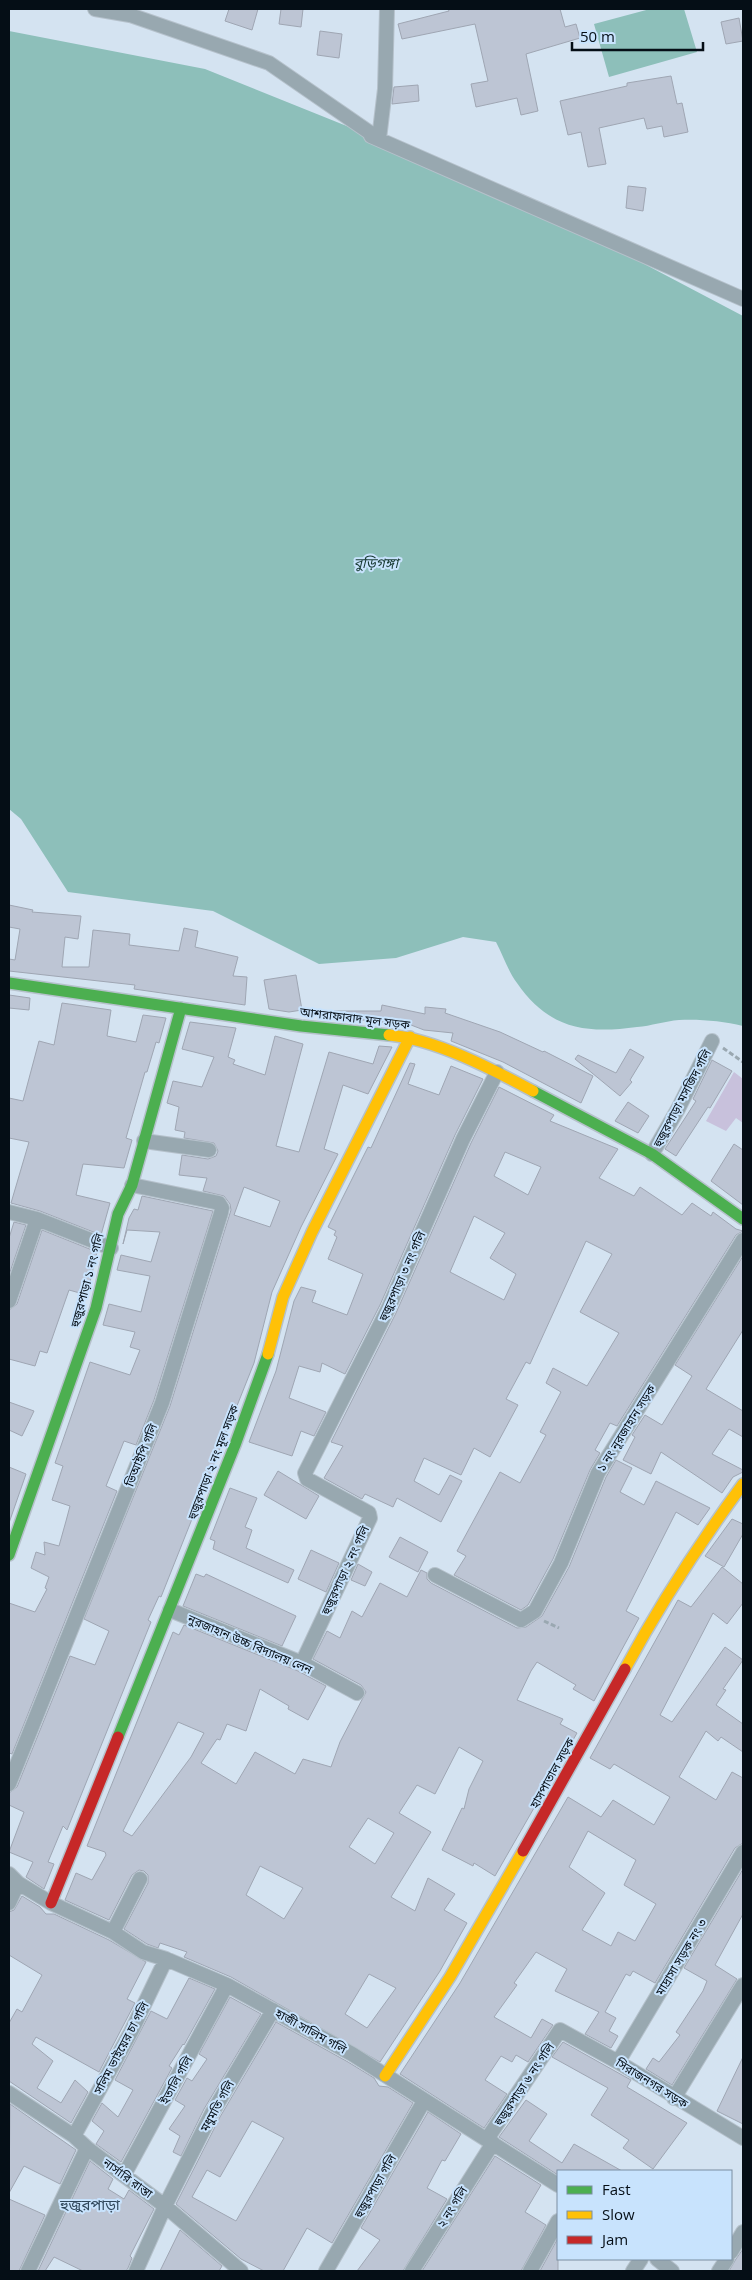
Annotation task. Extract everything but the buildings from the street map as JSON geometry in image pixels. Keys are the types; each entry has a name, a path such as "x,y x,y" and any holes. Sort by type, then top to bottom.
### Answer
{"street":[{"path":"95,9 130,15 269,63 379,138 385,89 387,9"},
{"path":"341,123 743,299"},
{"name":"আশরাফাবাদ মূল সড়ক","path":"9,983 301,1026 410,1037 497,1072 652,1154 743,1219"},
{"name":"হুজুরপাড়া ১ নং গলি","path":"9,1555 26,1512 96,1308 118,1214 132,1185 181,1008"},
{"name":"হুজুরপাড়া ২ নং মূল সড়ক","path":"51,1903 170,1610 265,1367 283,1297 312,1232 410,1037"},
{"name":"হুজুরপাড়া মসজিদ গলি","path":"652,1154 712,1041"},
{"name":"হুজুরপাড়া ৩ নং গলি","path":"307,1479 305,1473 388,1309 463,1139 497,1072"},
{"path":"144,1141 209,1150"},
{"name":"ভিআইপি গলি","path":"9,1784 162,1403 221,1213 222,1208 219,1203 132,1185"},
{"path":"9,1212 37,1219 111,1248"},
{"path":"9,1301 37,1219"},
{"name":"১ নং নূরজাহান সড়ক","path":"435,1576 521,1620 535,1611 561,1563 598,1472 743,1240"},
{"name":"হুজুরপাড়া ২ নং গলি","path":"302,1663 370,1518 369,1513 307,1479"},
{"name":"হাসপাতাল সড়ক","path":"385,2076 455,1969 564,1781 649,1624 694,1551 743,1484"},
{"name":"নুরজাহান উচ্চ বিদ্যালয় লেন","path":"170,1610 302,1663 357,1693"},
{"name":"মাদ্রাসা সড়ক নং ৩","path":"618,2062 743,1852"},
{"path":"9,1903 14,1878"},
{"name":"হাজী সালিম গলি","path":"14,1878 51,1903 113,1932 143,1952 166,1959 227,1985 352,2054 557,2184"},
{"path":"113,1932 140,1879"},
{"name":"সলিম ভাইয়ের চা গলি","path":"74,2136 132,2032 166,1959"},
{"name":"ইতালি গলি","path":"124,2175 227,1985"},
{"path":"674,2098 743,1985"},
{"name":"মধুমতি গলি","path":"136,2271 165,2206 212,2113 273,2010"},
{"name":"সিরাজনগর সড়ক","path":"560,2030 618,2062 674,2098 743,2138"},
{"name":"হুজুরপাড়া ৬ নং গলি","path":"490,2141 560,2030"},
{"name":"নার্সারি রাস্তা","path":"9,2093 74,2136 87,2148 165,2206 240,2271"},
{"name":"হুজুরপাড়া গলি","path":"326,2271 424,2100"},
{"name":"২ নং গলি","path":"412,2271 490,2141"},
{"path":"28,2271 87,2148"},
{"path":"530,2271 557,2223"},
{"path":"732,2250 743,2232"},
{"path":"634,2271 640,2260"},
{"path":"658,2260 672,2271"},
{"path":"719,2271 726,2260"}],"path":[{"path":"712,1041 743,1062"}],"shaded area":[{"path":"734,1072 743,1079 743,1123 736,1118 726,1131 706,1121"}],"water":[{"path":"650,9 684,9 697,52 609,77 594,24"},
{"name":"বুড়িগঙ্গা","path":"9,31 205,69 379,139 559,219 743,316 743,1026 695,1020 601,1030 570,1025 555,1019 529,998 508,968 496,942 463,937 396,958 319,964 213,911 68,892 21,819 9,809"}],"traffic: fast":[{"path":"9,983 301,1026 389,1035"},
{"path":"9,1555 96,1308 118,1214 132,1185 181,1008"},
{"path":"533,1091 652,1154 743,1219"},
{"path":"118,1737 235,1445 268,1354"}],"traffic: slow":[{"path":"389,1035 425,1042 463,1056 533,1091"},
{"path":"268,1354 283,1297 312,1232 410,1037"},
{"path":"625,1669 681,1575 743,1484"},
{"path":"385,2076 450,1977 523,1851"}],"traffic: jam":[{"path":"523,1851 625,1669"},
{"path":"51,1903 118,1737"}],"district":[{"name":"হুজুরপাড়া","path":"90,2204"}]}
